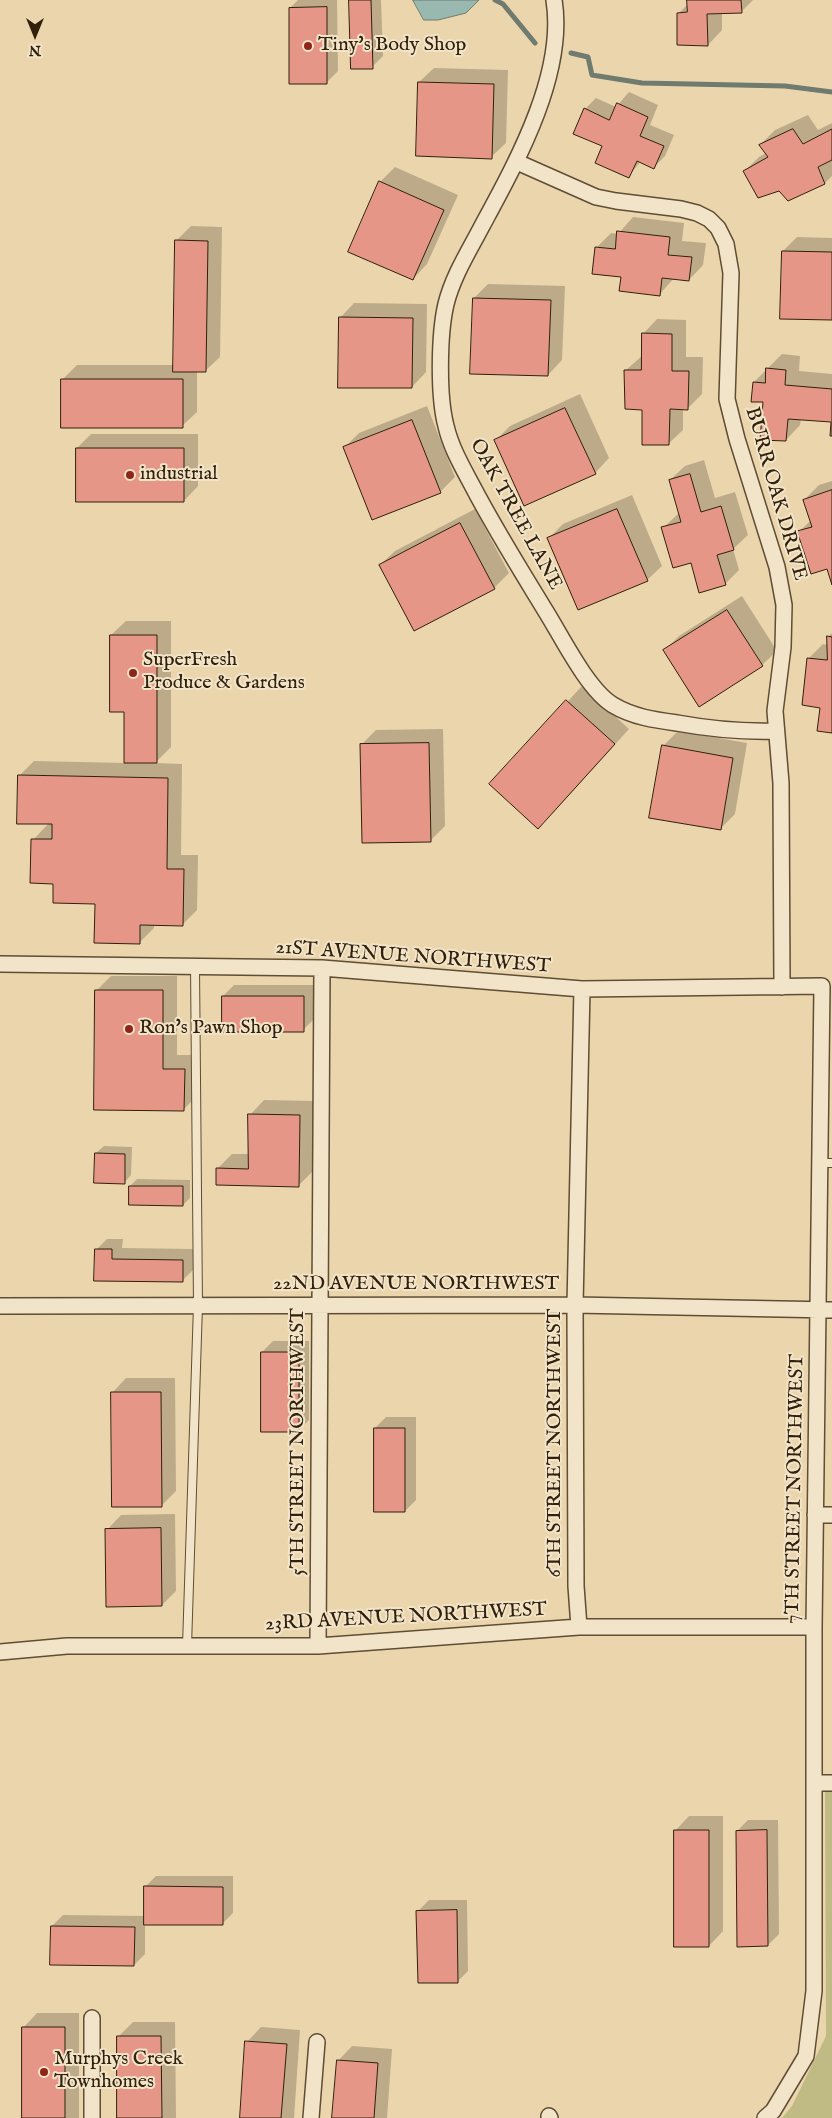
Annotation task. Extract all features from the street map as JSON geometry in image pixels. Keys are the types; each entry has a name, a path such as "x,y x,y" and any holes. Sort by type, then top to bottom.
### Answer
{"street":[{"name":"OAK TREE LANE","path":"554,0 556,34 553,62 517,162 452,285 443,321 443,409 447,430 461,464 510,552 585,676 604,698 626,713 647,718 719,731 776,731"},
{"name":"BURR OAK DRIVE","path":"517,162 596,197 681,208 697,213 709,219 718,228 726,244 731,273 726,379 727,399 735,433 777,567 784,605 782,647 775,711 781,782 782,987"},
{"name":"21ST AVENUE NORTHWEST","path":"0,964 322,968 582,989 822,986"},
{"name":"5TH STREET NORTHWEST","path":"318,1646 322,968"},
{"name":"7TH STREET NORTHWEST","path":"765,2118 774,2111 806,2056 814,1991 815,1515 825,1310 826,1163 822,986"},
{"name":"6TH STREET NORTHWEST","path":"579,1627 576,1586 575,1305 582,989"},
{"name":"22ND AVENUE NORTHWEST","path":"0,1306 575,1305 825,1310"},
{"path":"815,1515 832,1515"},
{"name":"23RD AVENUE NORTHWEST","path":"0,1652 67,1646 318,1646 579,1627 814,1627"},
{"path":"815,1783 832,1783"},
{"path":"92,2018 92,2118"},
{"path":"311,2118 317,2042"}],"lane":[{"path":"187,1646 198,1305 195,966"}],"shaded area":[{"path":"825,1792 832,1792 832,2118 782,2118 792,2106 826,2036"}],"water":[{"path":"413,0 479,0 466,13 438,20 424,20"}],"building":[{"name":"Tiny's Body Shop","path":"349,0 371,0 373,69 351,69"},
{"path":"687,0 741,0 742,13 707,14 708,46 677,45 677,13 687,12"},
{"name":"Tiny's Body Shop","path":"327,7 327,84 289,84 289,8"},
{"path":"418,82 494,84 492,159 416,156"},
{"path":"617,103 648,117 640,136 664,146 654,169 637,161 629,178 595,163 602,146 573,134 584,108 609,120"},
{"path":"793,129 803,144 832,129 832,160 818,167 825,184 788,201 779,191 758,198 743,171 768,157 759,145"},
{"path":"379,181 444,210 413,280 348,252"},
{"path":"617,231 670,237 668,255 692,257 689,281 662,278 660,296 619,291 621,277 592,274 595,247 615,249"},
{"path":"175,240 208,241 206,372 173,372"},
{"path":"782,251 832,252 832,320 780,319"},
{"path":"473,298 551,300 548,376 470,374"},
{"path":"339,317 413,318 412,388 338,388"},
{"path":"642,333 672,334 672,371 689,371 688,410 670,409 669,445 642,445 642,410 625,409 624,370 641,370"},
{"path":"766,368 786,370 785,385 832,389 832,436 830,436 831,422 788,419 786,441 760,440 763,402 751,402 753,382 765,383"},
{"path":"61,379 183,379 183,428 61,428"},
{"path":"565,408 596,474 524,506 494,440"},
{"path":"412,420 441,493 372,520 343,447"},
{"name":"industrial","path":"76,448 184,448 184,502 76,502"},
{"path":"690,474 701,512 721,506 734,550 717,555 726,585 699,593 691,563 673,568 661,527 681,522 669,480"},
{"path":"832,490 832,585 827,569 811,574 797,531 812,527 803,500"},
{"path":"617,509 648,581 578,610 547,538"},
{"path":"460,523 495,589 414,631 379,565"},
{"path":"727,610 763,666 699,707 663,650"},
{"name":"SuperFresh Produce & Gardens","path":"110,635 157,635 157,763 124,763 124,712 110,712"},
{"path":"827,636 832,637 832,733 817,731 820,708 802,705 807,658 827,660"},
{"path":"566,700 615,744 538,829 489,784"},
{"path":"429,743 431,842 362,843 360,744"},
{"path":"662,745 733,758 721,830 649,818"},
{"path":"18,775 168,778 167,869 184,869 183,926 140,925 140,944 94,943 95,904 53,903 53,884 30,883 31,839 52,839 52,824 17,824"},
{"name":"Ron's Pawn Shop","path":"95,990 163,990 163,1069 185,1069 184,1111 94,1110"},
{"path":"222,996 304,996 304,1032 222,1032"},
{"path":"248,1114 300,1115 299,1187 216,1185 216,1168 248,1169"},
{"path":"95,1153 125,1154 125,1184 94,1183"},
{"path":"129,1186 183,1186 183,1206 129,1205"},
{"path":"95,1249 112,1249 112,1259 183,1260 183,1282 94,1281"},
{"path":"261,1352 299,1352 299,1432 261,1432"},
{"path":"111,1392 161,1392 162,1507 112,1507"},
{"path":"374,1428 405,1428 405,1512 374,1512"},
{"path":"161,1528 162,1606 106,1607 105,1529"},
{"path":"674,1830 709,1830 709,1947 674,1947"},
{"path":"767,1830 768,1946 737,1947 736,1831"},
{"path":"144,1886 223,1887 223,1925 144,1925"},
{"path":"457,1910 458,1983 418,1983 416,1911"},
{"path":"51,1926 135,1927 134,1966 50,1965"},
{"name":"Murphys Creek Townhomes","path":"22,2027 65,2027 65,2118 22,2118"},
{"name":"Murphys Creek Townhomes","path":"117,2036 161,2036 162,2118 117,2118"},
{"name":"Murphys Creek Townhomes","path":"245,2041 287,2044 281,2118 240,2118"},
{"path":"337,2060 378,2063 374,2118 332,2118"}],"waterway":[{"path":"495,0 503,4 535,43"},
{"path":"571,53 588,57 592,75 642,83 785,86 832,92"}],"place":[{"name":"Tiny's Body Shop","path":"308,46"},
{"name":"industrial","path":"130,475"},
{"name":"SuperFresh Produce & Gardens","path":"133,673"},
{"name":"Ron's Pawn Shop","path":"129,1029"},
{"name":"Murphys Creek Townhomes","path":"44,2072"}]}
